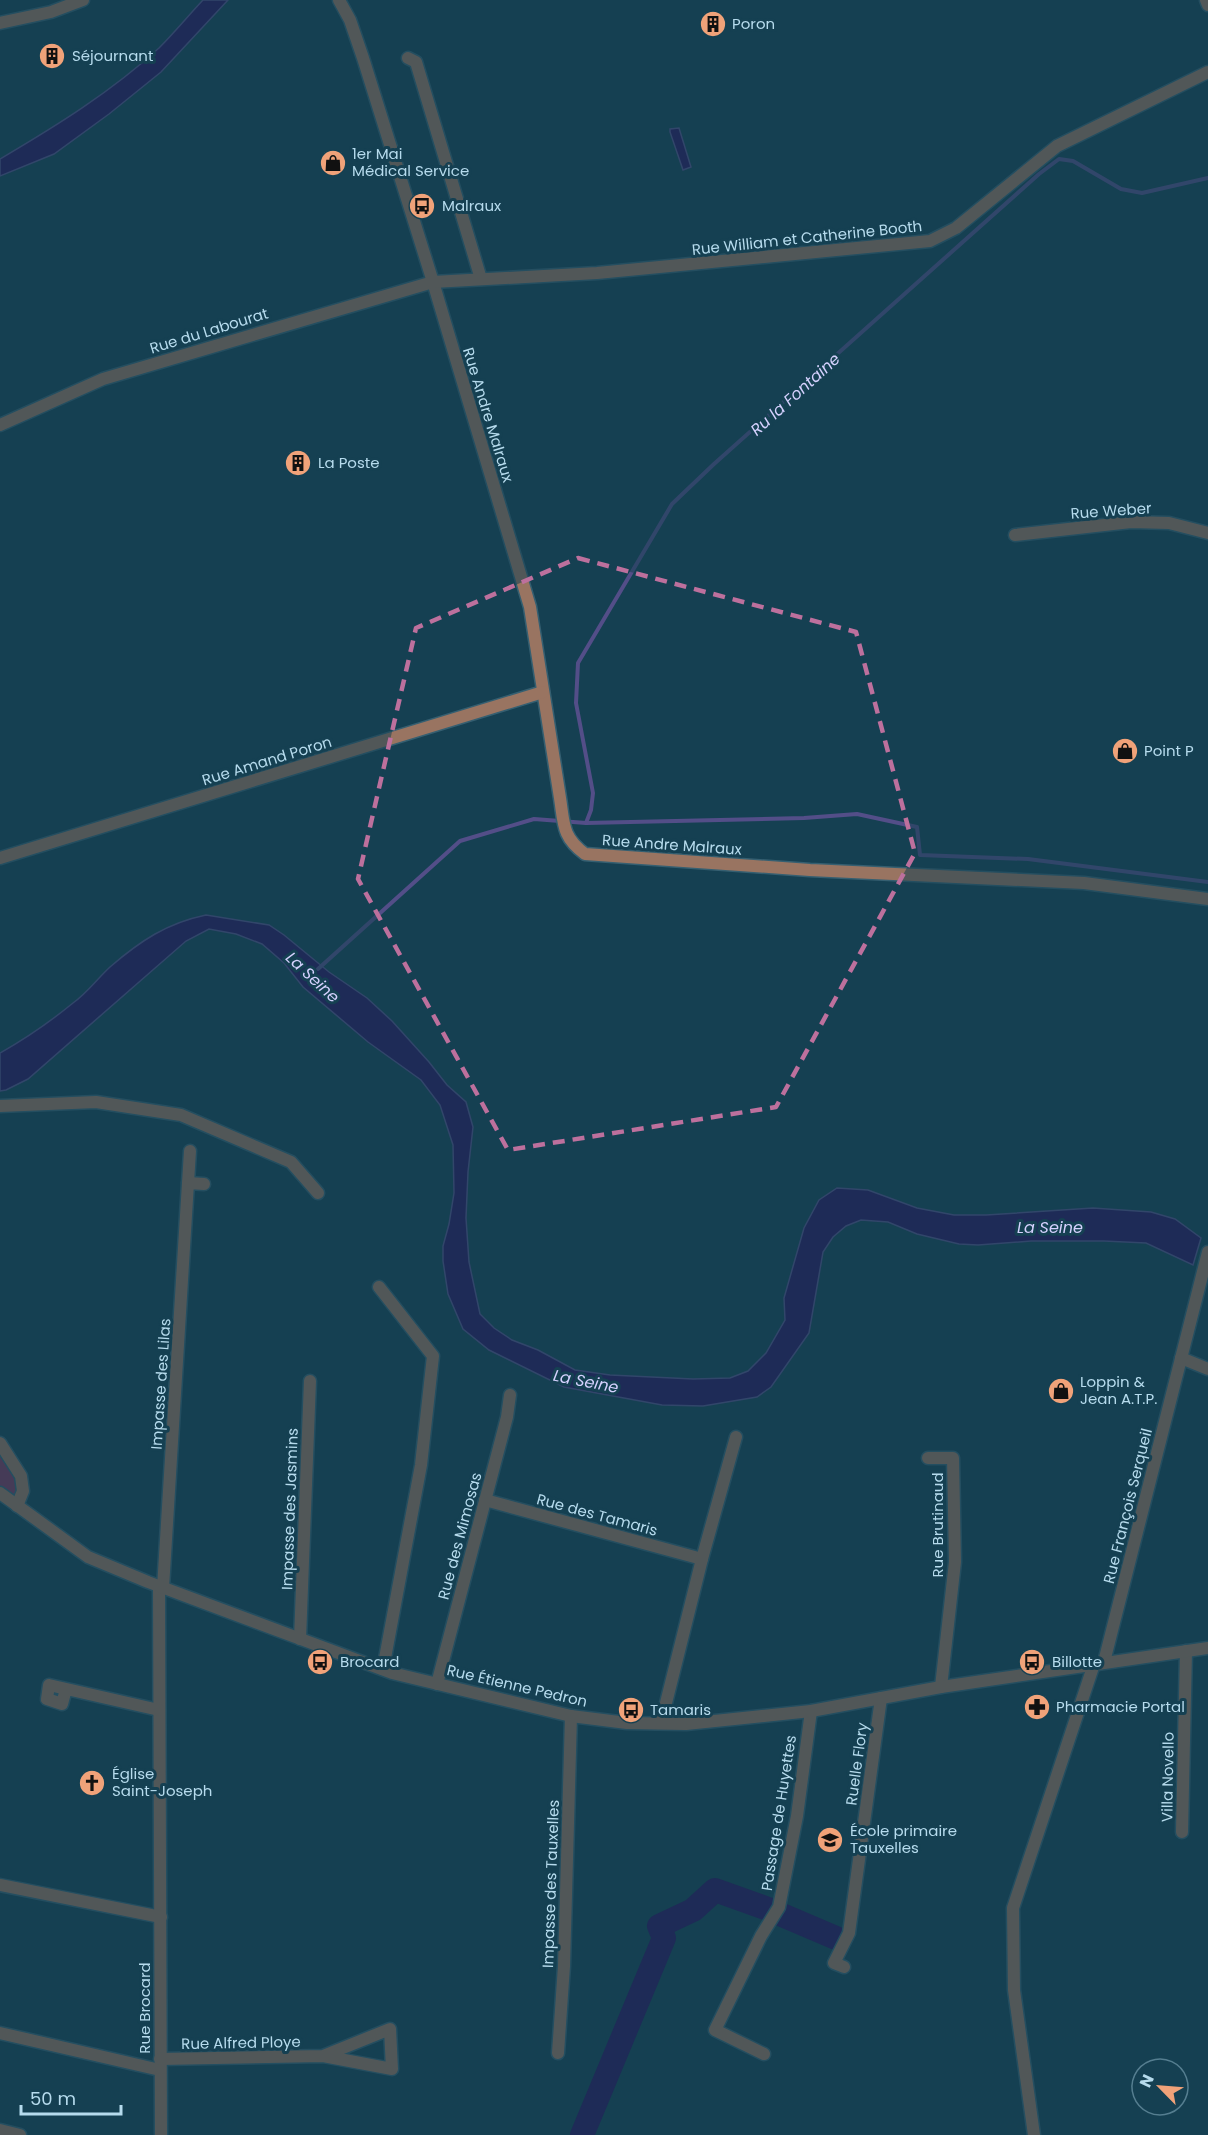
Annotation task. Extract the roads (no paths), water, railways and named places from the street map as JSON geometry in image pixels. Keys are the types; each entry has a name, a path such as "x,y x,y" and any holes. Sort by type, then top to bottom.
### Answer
{"street":[{"path":"0,23 51,12 83,0"},
{"name":"Rue Andre Malraux","path":"339,0 350,20 360,49 433,282 530,607 565,830 572,844 585,854 810,870 1084,883 1208,899"},
{"path":"1206,0 1208,5"},
{"path":"408,58 416,62 481,279"},
{"name":"Rue William et Catherine Booth","path":"433,282 597,273 930,240 956,228 1057,146 1208,72"},
{"name":"Rue du Labourat","path":"0,425 103,379 433,282"},
{"name":"Rue Weber","path":"1015,535 1131,522 1169,523 1208,533"},
{"name":"Rue Amand Poron","path":"0,858 543,692"},
{"path":"0,1106 96,1102 181,1116 291,1162 318,1193"},
{"name":"Impasse des Lilas","path":"161,1587 190,1151"},
{"path":"188,1183 204,1184"},
{"name":"Rue François Serqueil","path":"1034,2135 1014,1990 1013,1908 1099,1663 1208,1252"},
{"path":"379,1287 433,1356 421,1465 383,1669"},
{"path":"1181,1358 1208,1369"},
{"name":"Impasse des Jasmins","path":"300,1639 310,1381"},
{"name":"Rue des Mimosas","path":"437,1684 507,1417 510,1395"},
{"path":"661,1723 702,1558 736,1437"},
{"path":"0,1443 21,1476 23,1491 17,1506"},
{"name":"Rue Brutinaud","path":"928,1458 952,1458 955,1562 941,1687"},
{"name":"Rue Étienne Pedron","path":"0,1493 88,1557 161,1587 383,1669 571,1716 627,1723 686,1724 811,1711 941,1687 1208,1648"},
{"name":"Rue des Tamaris","path":"485,1500 702,1558"},
{"name":"Rue Brocard","path":"161,1587 159,1710 161,2135"},
{"name":"Villa Novello","path":"1182,1832 1186,1651"},
{"path":"66,1689 159,1710"},
{"name":"Ruelle Flory","path":"844,1967 834,1963 849,1933 881,1698"},
{"name":"Passage de Huyettes","path":"764,2054 715,2030 761,1936 776,1912 796,1816 811,1711"},
{"name":"Impasse des Tauxelles","path":"558,2053 564,1966 571,1716"},
{"path":"0,1885 160,1917"},
{"name":"Rue Alfred Ploye","path":"0,2033 160,2065 323,2056 392,2069 390,2029 323,2056"},
{"path":"0,2130 20,2135"}],"water":[{"path":"203,0 228,0 161,72 54,154 0,176 0,159 62,121 122,79 159,48"},
{"path":"679,128 691,167 683,170 670,132 670,129"},
{"name":"La Seine","path":"206,915 269,925 284,935 329,972 367,998 392,1021 447,1085 466,1102 473,1127 466,1218 469,1262 480,1314 494,1328 512,1340 538,1350 575,1370 610,1375 693,1379 730,1378 748,1371 766,1353 785,1320 784,1298 804,1228 819,1200 837,1188 868,1190 917,1208 954,1215 1093,1208 1151,1212 1175,1219 1201,1238 1193,1265 1146,1243 1031,1241 959,1244 917,1234 888,1222 861,1220 846,1226 833,1237 823,1252 809,1333 771,1387 757,1397 703,1406 662,1405 564,1387 489,1350 463,1329 448,1294 443,1261 443,1246 454,1193 453,1145 440,1105 421,1080 368,1042 303,987 284,963 262,944 236,934 209,929 186,941 28,1079 0,1091 0,1053 65,1010 110,967 143,941 166,928"}],"waterway":[{"name":"Ru la Fontaine","path":"586,823 591,810 593,793 576,703 578,663 672,504 1039,174 1059,159 1073,161 1121,189 1142,193 1208,178"},
{"name":"La Seine","path":"318,969 460,841 534,819 586,823 804,818 857,814 917,827 920,855 1028,859 1208,882"},
{"path":"582,2135 664,1938 659,1926 693,1910 715,1890 768,1909 836,1938"}],"place":[{"name":"Poron","path":"713,24"},
{"name":"Séjournant","path":"52,56"},
{"name":"1er Mai Médical Service","path":"333,163"},
{"name":"Malraux","path":"422,206"},
{"name":"La Poste","path":"298,463"},
{"name":"Point P","path":"1125,751"},
{"name":"Loppin & Jean A.T.P.","path":"1061,1391"},
{"name":"Brocard","path":"320,1662"},
{"name":"Billotte","path":"1032,1662"},
{"name":"Pharmacie Portal","path":"1037,1707"},
{"name":"Tamaris","path":"631,1710"},
{"name":"Église Saint-Joseph","path":"92,1783"},
{"name":"École primaire Tauxelles","path":"830,1840"}]}
